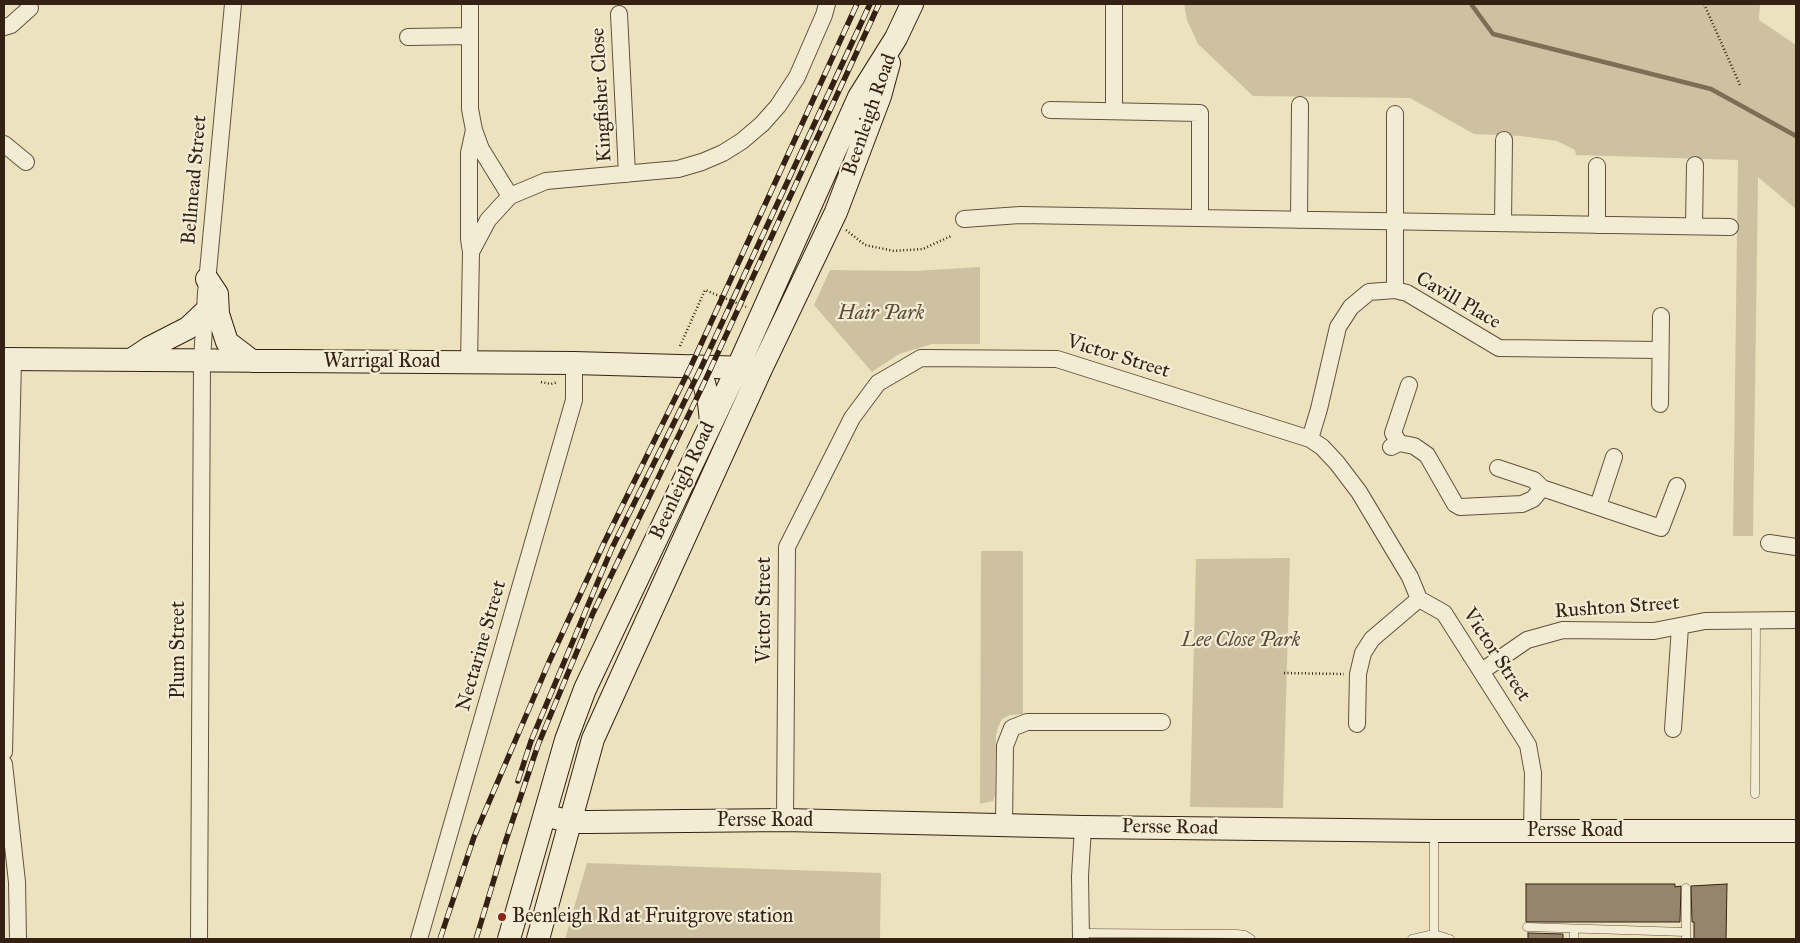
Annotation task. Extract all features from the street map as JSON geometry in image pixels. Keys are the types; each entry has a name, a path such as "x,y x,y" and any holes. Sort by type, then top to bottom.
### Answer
{"main road":[{"name":"Beenleigh Road","path":"509,939 566,740 585,689 738,367 859,97 896,38 912,4"},
{"name":"Beenleigh Road","path":"538,939 593,739 761,369 836,212 880,96 896,38"},
{"path":"207,279 217,294 218,314 227,342 252,361"},
{"path":"131,360 149,348 188,328 205,312"},
{"name":"Warrigal Road","path":"8,359 574,364 761,369"},
{"path":"691,366 699,371 705,387 710,403 711,421"},
{"name":"Persse Road","path":"545,815 570,822 785,820 1434,830 1796,831"}],"street":[{"name":"Bellmead Street","path":"202,360 207,279 233,4"},
{"path":"470,4 470,109 474,130 481,149 510,196"},
{"path":"470,252 488,220 510,196 546,181 678,169 702,162 742,142 778,106 797,77 827,4"},
{"path":"1114,4 1114,111"},
{"path":"4,27 10,25 30,8"},
{"name":"Kingfisher Close","path":"619,14 628,174"},
{"path":"408,37 470,36"},
{"path":"1299,220 1300,105"},
{"path":"1050,110 1200,113 1200,218"},
{"path":"1395,114 1395,290"},
{"path":"469,363 469,153 474,130"},
{"path":"1503,223 1504,140"},
{"path":"4,144 26,162"},
{"path":"1694,226 1695,165"},
{"path":"1597,166 1597,225"},
{"path":"964,219 987,212 1020,215 1730,227"},
{"name":"Cavill Place","path":"1310,439 1338,327 1351,307 1369,292 1395,290 1408,293 1499,348 1660,350"},
{"path":"1660,404 1661,316"},
{"name":"Victor Street","path":"785,820 787,547 852,418 878,383 921,358 1057,359 1310,439 1327,452 1359,492 1410,576 1419,599 1444,613 1528,745 1534,773 1532,831"},
{"path":"4,752 8,359"},
{"name":"Plum Street","path":"199,939 202,360"},
{"name":"Nectarine Street","path":"419,939 574,400 574,364"},
{"path":"1409,385 1393,433 1395,445 1414,446 1427,455 1455,504 1460,507 1522,504 1533,499 1542,488"},
{"path":"1598,506 1614,457"},
{"path":"1498,468 1534,480 1542,488 1661,528 1677,486"},
{"path":"1769,543 1796,547"},
{"path":"1357,724 1358,674 1363,653 1372,639 1419,599"},
{"name":"Rushton Street","path":"1482,671 1526,640 1563,630 1654,631 1705,621 1796,620"},
{"path":"1673,729 1680,627"},
{"path":"1004,824 1005,746 1012,728 1027,722 1162,722"},
{"path":"4,764 17,882 18,939"},
{"path":"1081,936 1080,876 1083,826"}],"lane":[{"path":"1756,620 1756,794"},
{"path":"1434,830 1434,934"},
{"path":"1527,927 1686,936 1686,888"},
{"path":"1574,929 1574,939"},
{"path":"1081,936 1149,937 1237,934 1245,935 1251,939"},
{"path":"1412,939 1434,934 1450,939"}],"path":[{"path":"1704,4 1740,85"},
{"path":"844,229 865,244 894,250 924,249 951,236"},
{"path":"680,346 704,290 747,308"},
{"path":"1284,673 1358,674"}],"green space":[{"path":"1184,4 1760,4 1759,20 1796,45 1796,209 1758,177 1753,536 1733,536 1738,160 1576,155 1575,150 1557,141 1521,136 1474,134 1410,98 1253,96 1198,44 1187,20"},
{"name":"Hair Park","path":"980,267 980,344 932,344 899,354 872,372 814,305 830,270 915,271"},
{"path":"981,551 1023,551 1023,714 1010,715 1002,719 998,727 996,735 995,795 993,801 980,804"},
{"name":"Lee Close Park","path":"1290,558 1283,808 1190,807 1196,559"},
{"path":"587,863 881,873 880,939 565,939"}],"building":[{"path":"1526,884 1675,884 1675,887 1681,886 1680,922 1526,922"},
{"path":"1727,884 1726,939 1694,939 1691,886"},
{"path":"1528,933 1563,934 1563,939 1528,939"}],"waterway":[{"path":"1471,4 1493,34 1711,89 1796,136"}],"railway":[{"path":"440,939 474,837 549,662 604,543 691,366 857,4"},
{"path":"518,781 531,741 612,548 702,366 870,4"},
{"path":"476,939 505,843 538,745 593,613 704,383 879,4"}],"place":[{"name":"Beenleigh Rd at Fruitgrove station","path":"502,917"}]}
